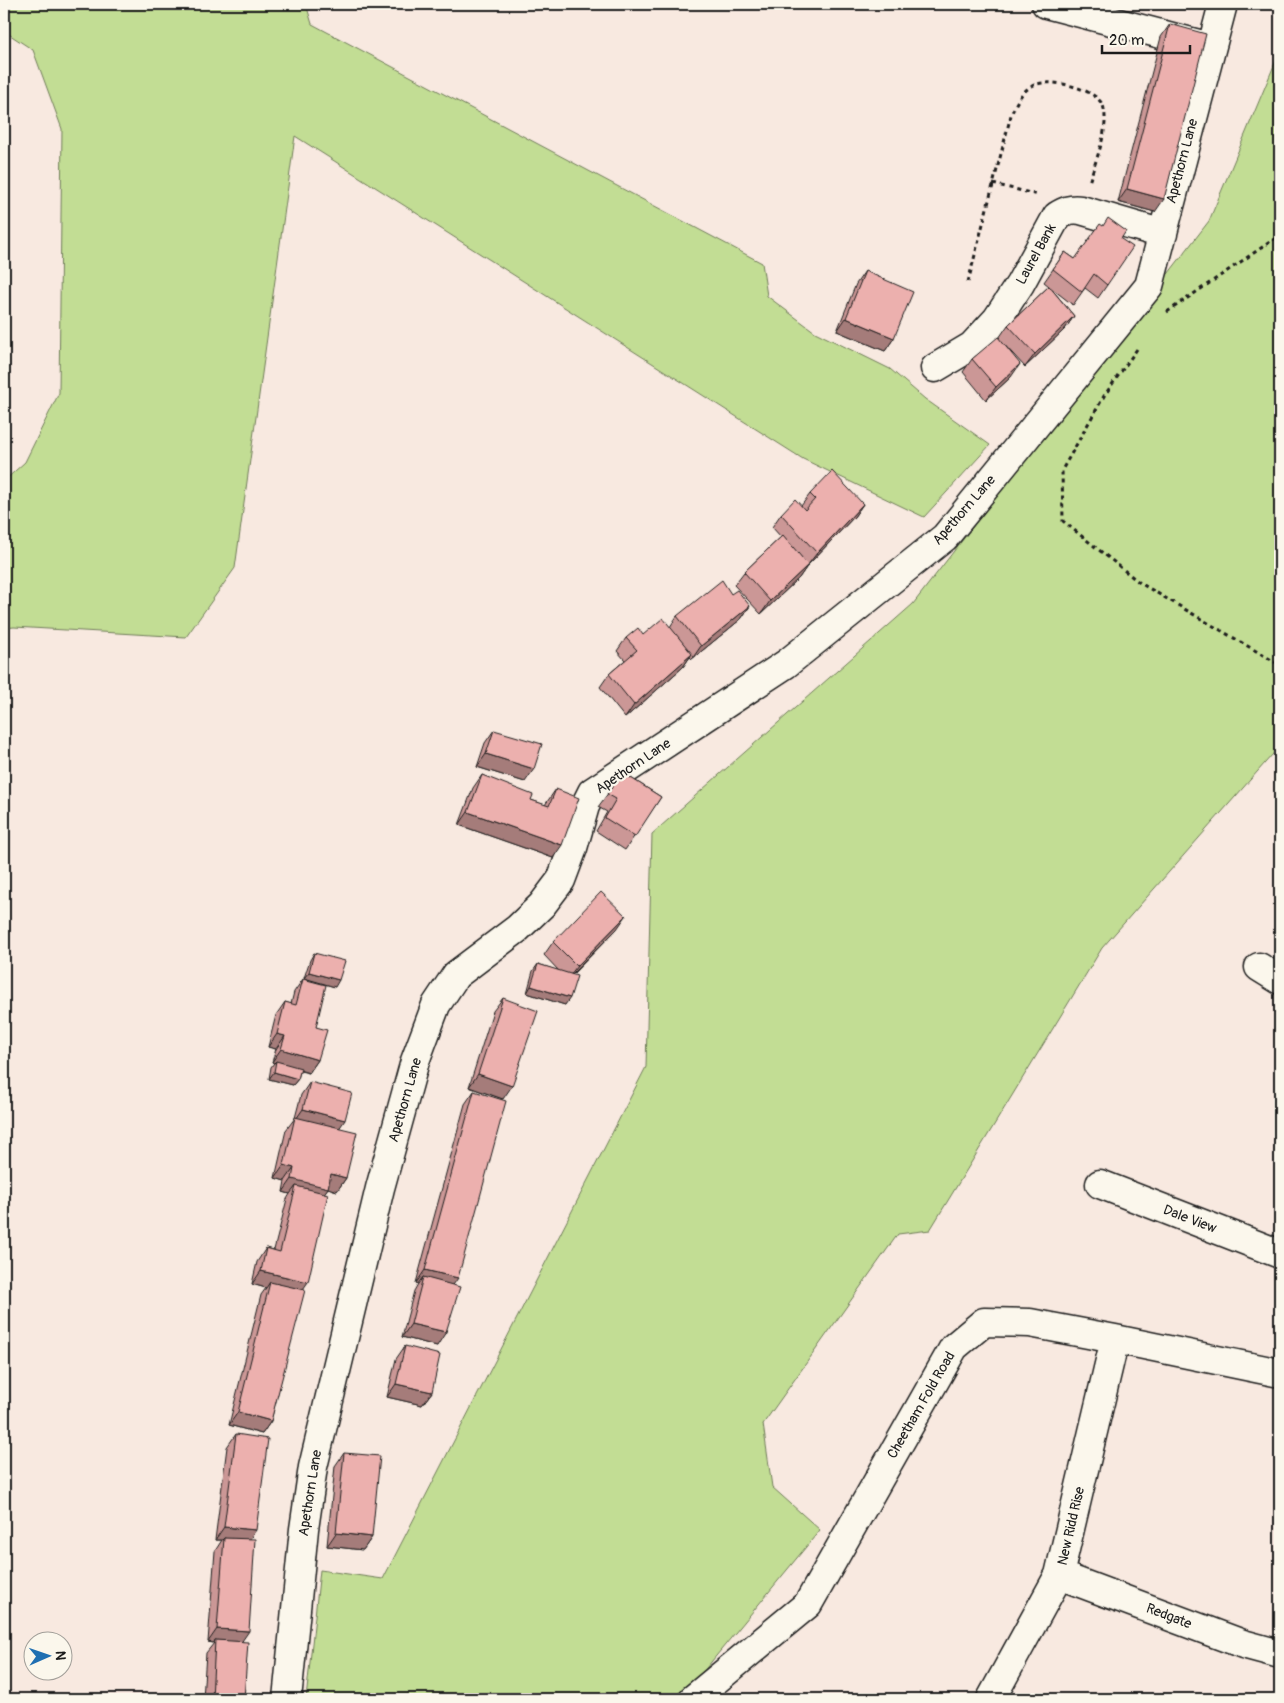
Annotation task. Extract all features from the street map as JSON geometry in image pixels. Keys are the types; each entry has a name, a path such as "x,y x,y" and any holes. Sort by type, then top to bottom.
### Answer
{"street":[{"path":"1046,4 1212,48"},
{"name":"Apethorn Lane","path":"287,1699 304,1529 315,1458 383,1179 415,1061 436,1005 456,975 517,929 542,905 561,880 573,848 585,806 592,792 786,664 945,537 1149,286 1223,4"},
{"path":"1073,210 1163,234"},
{"name":"Laurel Bank","path":"935,368 972,346 997,319 1020,284 1056,216 1073,210"},
{"name":"Dale View","path":"1100,1184 1280,1254"},
{"name":"Cheetham Fold Road","path":"693,1699 808,1604 954,1348 984,1322 1030,1323 1280,1373"},
{"name":"New Ridd Rise","path":"991,1699 1059,1575 1115,1339"},
{"name":"Redgate","path":"1059,1575 1243,1644 1280,1654"}],"path":[{"path":"968,282 993,184 1011,114 1017,100 1035,84 1050,83 1076,87 1095,95 1104,106 1106,125 1073,210 1035,194 993,184"},
{"path":"1165,314 1280,235"},
{"path":"1140,346 1104,396 1062,470 1063,520 1140,583 1280,665"}],"green space":[{"path":"4,4 306,4 312,24 762,263 767,296 815,332 890,369 925,399 990,445 924,517 803,459 295,136 235,568 186,637 4,628 4,481 25,462 59,393 62,129 33,50 4,31"},
{"path":"1280,51 1280,746 1102,948 930,1230 898,1234 763,1424 772,1487 820,1530 688,1690 677,1699 306,1699 320,1570 383,1579 646,1067 652,834 913,604 1209,221"}],"building":[{"path":"1170,24 1206,34 1164,199 1127,189"},
{"path":"1108,218 1126,231 1121,239 1133,247 1107,285 1094,274 1082,292 1053,269 1065,252 1075,259 1100,224 1103,226"},
{"path":"865,271 913,292 894,338 846,318"},
{"path":"1049,286 1074,316 1035,354 1008,325"},
{"path":"998,337 1020,364 996,387 972,359"},
{"path":"832,471 863,504 817,553 781,514 795,499 805,510 815,499 810,494"},
{"path":"783,535 808,565 770,601 744,572"},
{"path":"722,580 731,594 737,590 750,606 701,646 677,616"},
{"path":"663,618 692,654 634,705 609,674 637,650 626,638 638,628 643,635"},
{"path":"494,730 542,744 534,769 486,754"},
{"path":"623,773 661,797 635,837 605,818 616,799 607,794"},
{"path":"482,775 533,795 531,800 549,806 556,789 579,798 562,845 468,812"},
{"path":"601,892 626,916 577,966 553,942"},
{"path":"314,953 345,961 339,980 309,972"},
{"path":"538,964 577,976 570,998 531,986"},
{"path":"303,979 326,985 316,1027 327,1030 318,1060 281,1049 285,1036 277,1034 285,1002 296,1005"},
{"path":"503,998 538,1011 512,1086 478,1074"},
{"path":"276,1061 301,1068 298,1079 274,1072"},
{"path":"310,1082 352,1093 345,1120 303,1109"},
{"path":"474,1091 506,1101 458,1278 425,1270"},
{"path":"295,1117 357,1132 346,1178 331,1174 328,1188 292,1179 294,1168 284,1165"},
{"path":"296,1186 328,1194 308,1282 261,1271 266,1248 280,1252"},
{"path":"423,1277 460,1287 446,1332 411,1324"},
{"path":"270,1282 305,1290 271,1421 238,1412"},
{"path":"405,1346 440,1355 432,1392 396,1384"},
{"path":"236,1434 268,1439 256,1530 224,1527"},
{"path":"344,1453 380,1456 372,1537 336,1533"},
{"path":"224,1538 255,1539 249,1631 217,1629"},
{"path":"215,1640 248,1642 244,1699 212,1699"}]}
